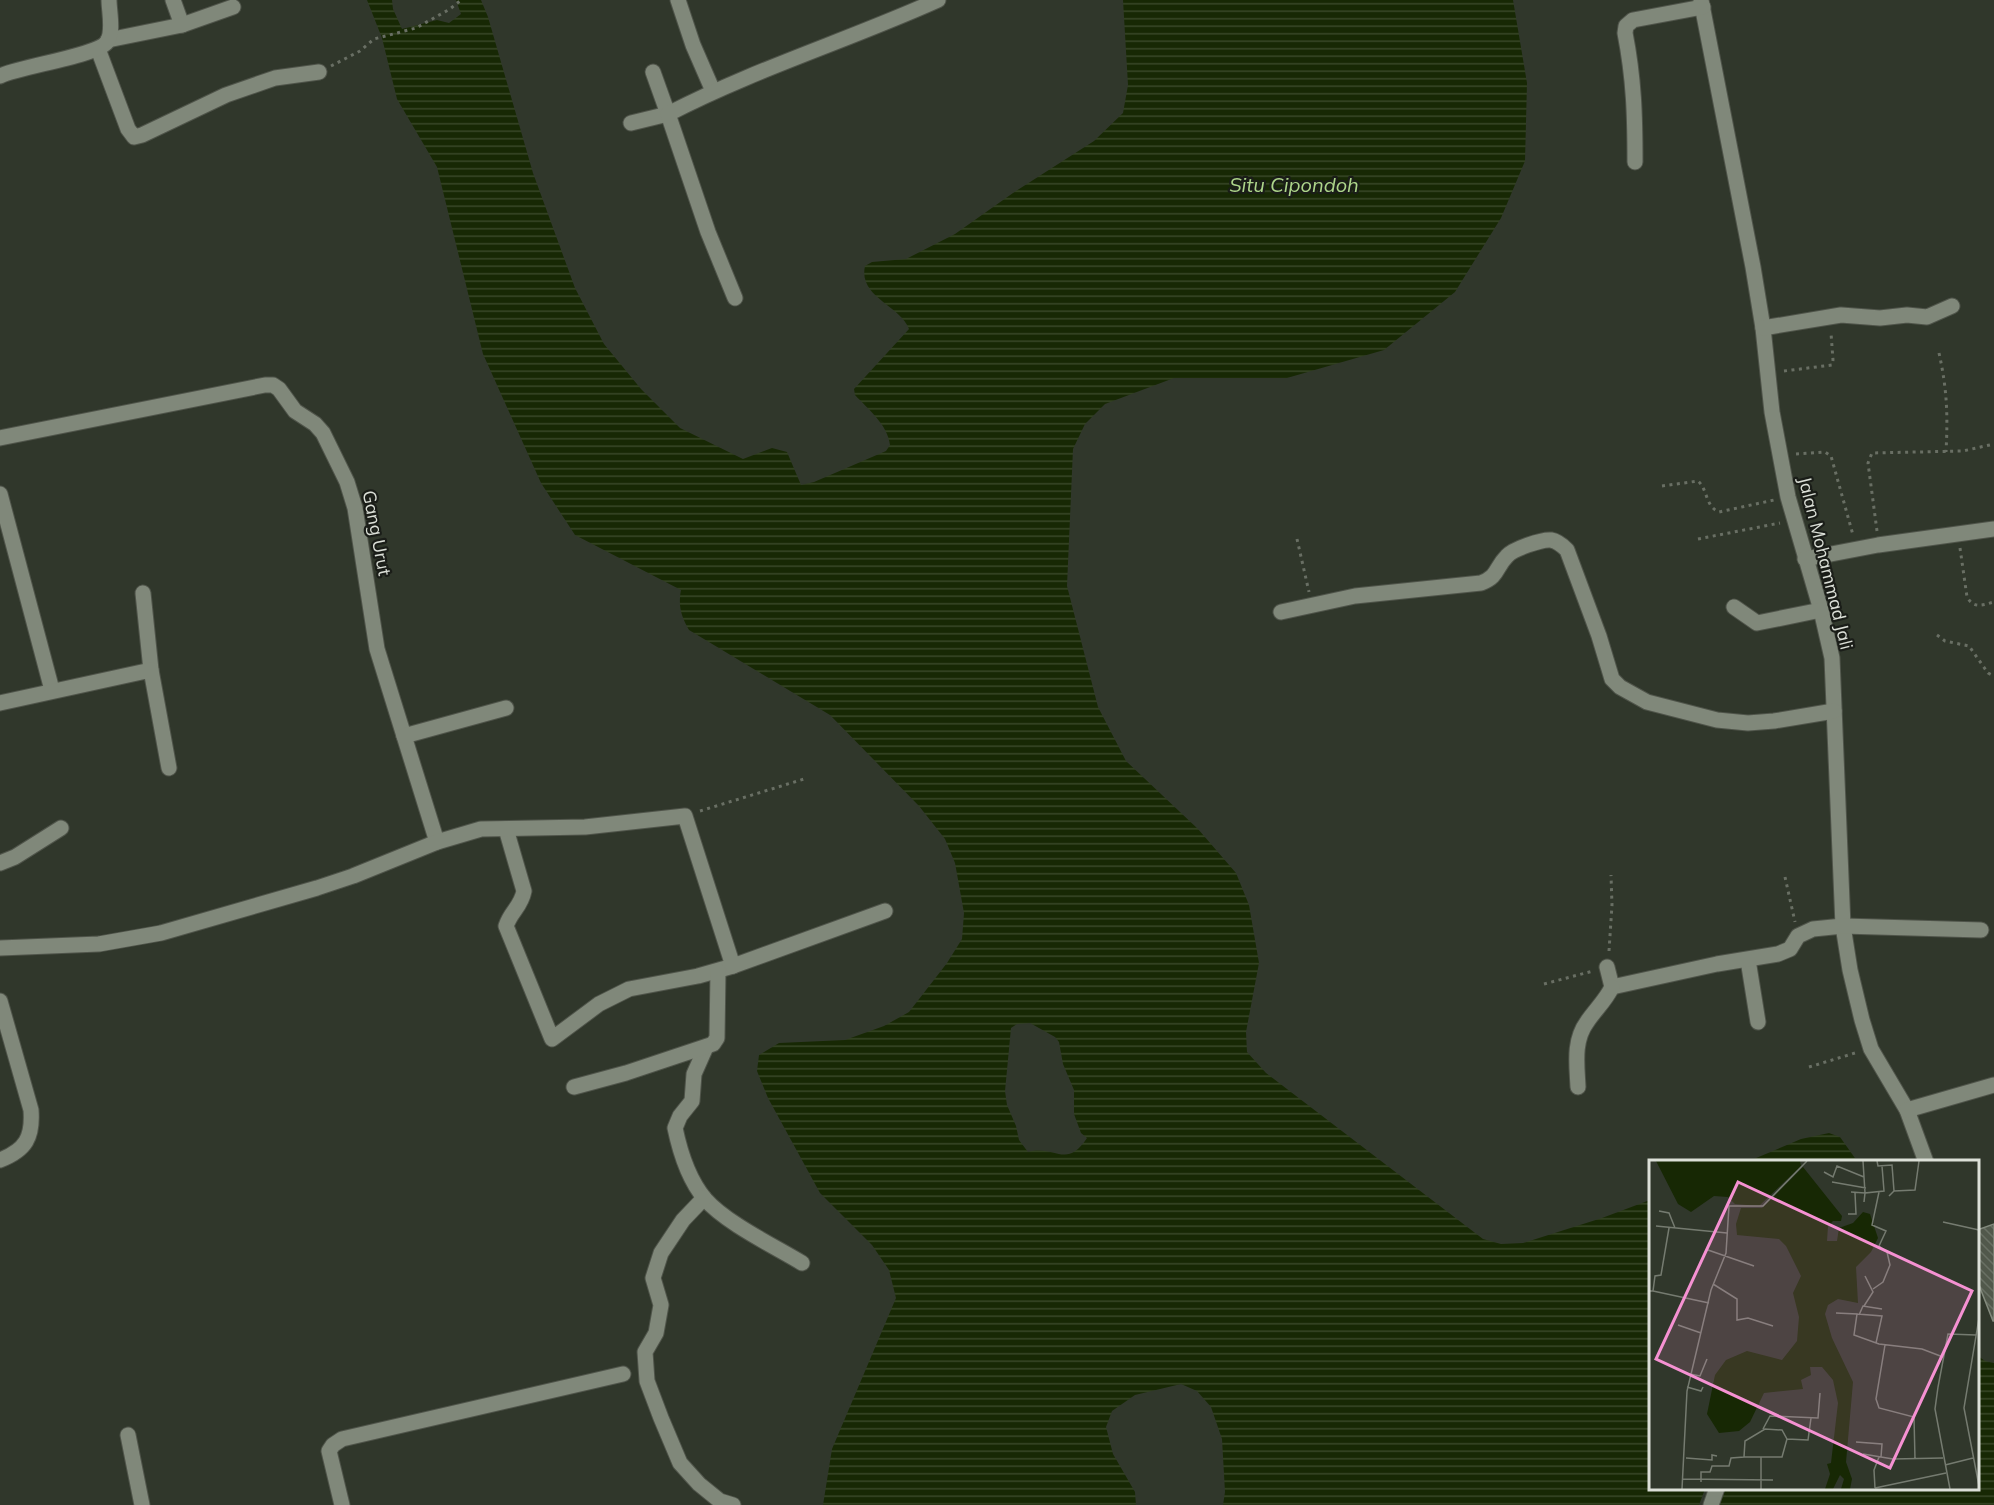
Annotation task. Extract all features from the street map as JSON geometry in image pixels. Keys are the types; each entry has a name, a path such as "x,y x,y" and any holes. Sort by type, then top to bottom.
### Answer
{"street":[{"path":"109,0 110,30 103,44 128,129 134,137 226,94 275,78 319,72"},
{"path":"173,0 182,25"},
{"path":"678,0 693,45 713,91"},
{"path":"631,123 668,114 713,91 938,0"},
{"path":"1635,162 1634,80 1625,33 1626,26 1633,20 1702,4"},
{"name":"Jalan Mohammad Jali","path":"1702,4 1730,142 1788,497 1821,610 1832,658 1843,927 1854,990 1871,1049 1907,1110 1926,1160"},
{"path":"0,76 103,44 182,25 233,7"},
{"path":"653,72 708,232 735,298"},
{"path":"1762,328 1841,315 1880,318 1907,315 1927,317 1952,306"},
{"name":"Gang Urut","path":"0,438 265,385 273,385 279,389 295,411 315,424 323,433 352,494 377,649 437,842"},
{"path":"0,494 52,690"},
{"path":"1805,559 1878,545 1994,529"},
{"path":"1281,612 1355,596 1481,583 1494,576 1513,550 1550,540 1559,543 1567,550 1599,636 1612,679 1620,687 1647,702 1717,720 1748,723 1834,711"},
{"path":"143,593 151,670 169,768"},
{"path":"1734,608 1757,622 1821,610"},
{"path":"0,703 151,670"},
{"path":"404,736 506,708"},
{"path":"0,948 99,944 161,933 317,888 437,842 481,829 585,827 685,816 726,969 717,1038 713,1044 706,1047 626,1074 574,1087"},
{"path":"0,863 15,857 61,828"},
{"path":"506,829 524,891 522,901 509,916 506,926 552,1039 599,1004 628,989 726,969 885,910"},
{"path":"1578,1087 1576,1049 1579,1038 1585,1024 1612,987 1717,964 1778,954 1790,949 1798,936 1813,929 1843,927 1981,930"},
{"path":"1748,960 1758,1022"},
{"path":"1607,967 1612,987"},
{"path":"0,1001 31,1110 32,1128 27,1142 16,1152 0,1160"},
{"path":"706,1047 694,1074 692,1101 680,1116 675,1128 692,1179 704,1198 727,1218 802,1263"},
{"path":"1907,1110 1994,1085"},
{"path":"704,1198 683,1220 661,1253 653,1278 662,1305 656,1333 645,1352 647,1381 680,1463 713,1496 733,1505"},
{"path":"342,1505 328,1451 342,1439 623,1374"},
{"path":"128,1435 142,1505"},
{"path":"1711,1505 1716,1490"}],"path":[{"path":"319,72 360,51 374,39 416,28 450,9 461,0"},
{"path":"1767,373 1832,365 1829,317"},
{"path":"1939,353 1948,409 1946,452"},
{"path":"1878,545 1868,463 1872,453 1963,451 1994,444"},
{"path":"1780,456 1825,452 1831,456 1857,549"},
{"path":"1662,486 1700,482 1710,505 1719,512 1788,497"},
{"path":"1698,539 1793,520"},
{"path":"1958,535 1967,597 1977,606 1994,602"},
{"path":"1297,539 1312,606"},
{"path":"1937,635 1945,641 1969,646 1988,673 1994,676"},
{"path":"685,816 730,800 804,779"},
{"path":"1544,984 1607,967 1612,905 1611,875"},
{"path":"1785,877 1798,936"},
{"path":"1809,1067 1871,1049"}],"water":[{"name":"Situ Cipondoh","path":"367,0 392,0 393,9 402,29 437,20 449,23 461,14 456,0 481,0 488,17 533,173 575,288 604,344 641,389 680,428 743,459 772,448 787,452 801,485 814,482 886,451 890,445 886,431 855,395 854,389 909,329 897,313 868,286 865,266 872,262 906,259 955,234 1013,193 1094,141 1123,113 1128,85 1123,0 1513,0 1527,83 1525,161 1501,218 1455,292 1384,350 1287,378 1174,378 1105,404 1085,424 1073,449 1067,586 1098,707 1126,761 1198,829 1236,873 1249,905 1259,963 1246,1032 1247,1052 1266,1073 1483,1239 1501,1244 1523,1243 1649,1200 1649,1490 1705,1490 1699,1505 1223,1505 1225,1492 1222,1439 1211,1407 1197,1391 1181,1384 1135,1395 1112,1411 1106,1427 1113,1454 1135,1492 1136,1505 823,1505 832,1449 896,1298 889,1270 872,1245 820,1193 768,1098 757,1071 759,1055 779,1043 845,1040 884,1026 909,1012 947,963 962,939 964,913 955,863 945,839 919,806 830,715 689,630 681,611 681,590 575,535 541,483 483,354 437,167 397,99 382,38","holes":["1030,1023 1055,1037 1059,1042 1063,1064 1074,1090 1074,1114 1081,1133 1087,1138 1073,1153 1060,1154 1037,1150 1028,1152 1019,1140 1007,1105 1005,1091 1011,1028 1017,1024"]},
{"path":"1829,1133 1840,1137 1856,1160 1751,1160 1801,1139"},
{"path":"1979,1357 1994,1363 1994,1505 1719,1505 1724,1490 1979,1490"}],"building":[{"path":"1994,1224 1994,1321 1979,1285 1979,1229"}]}
